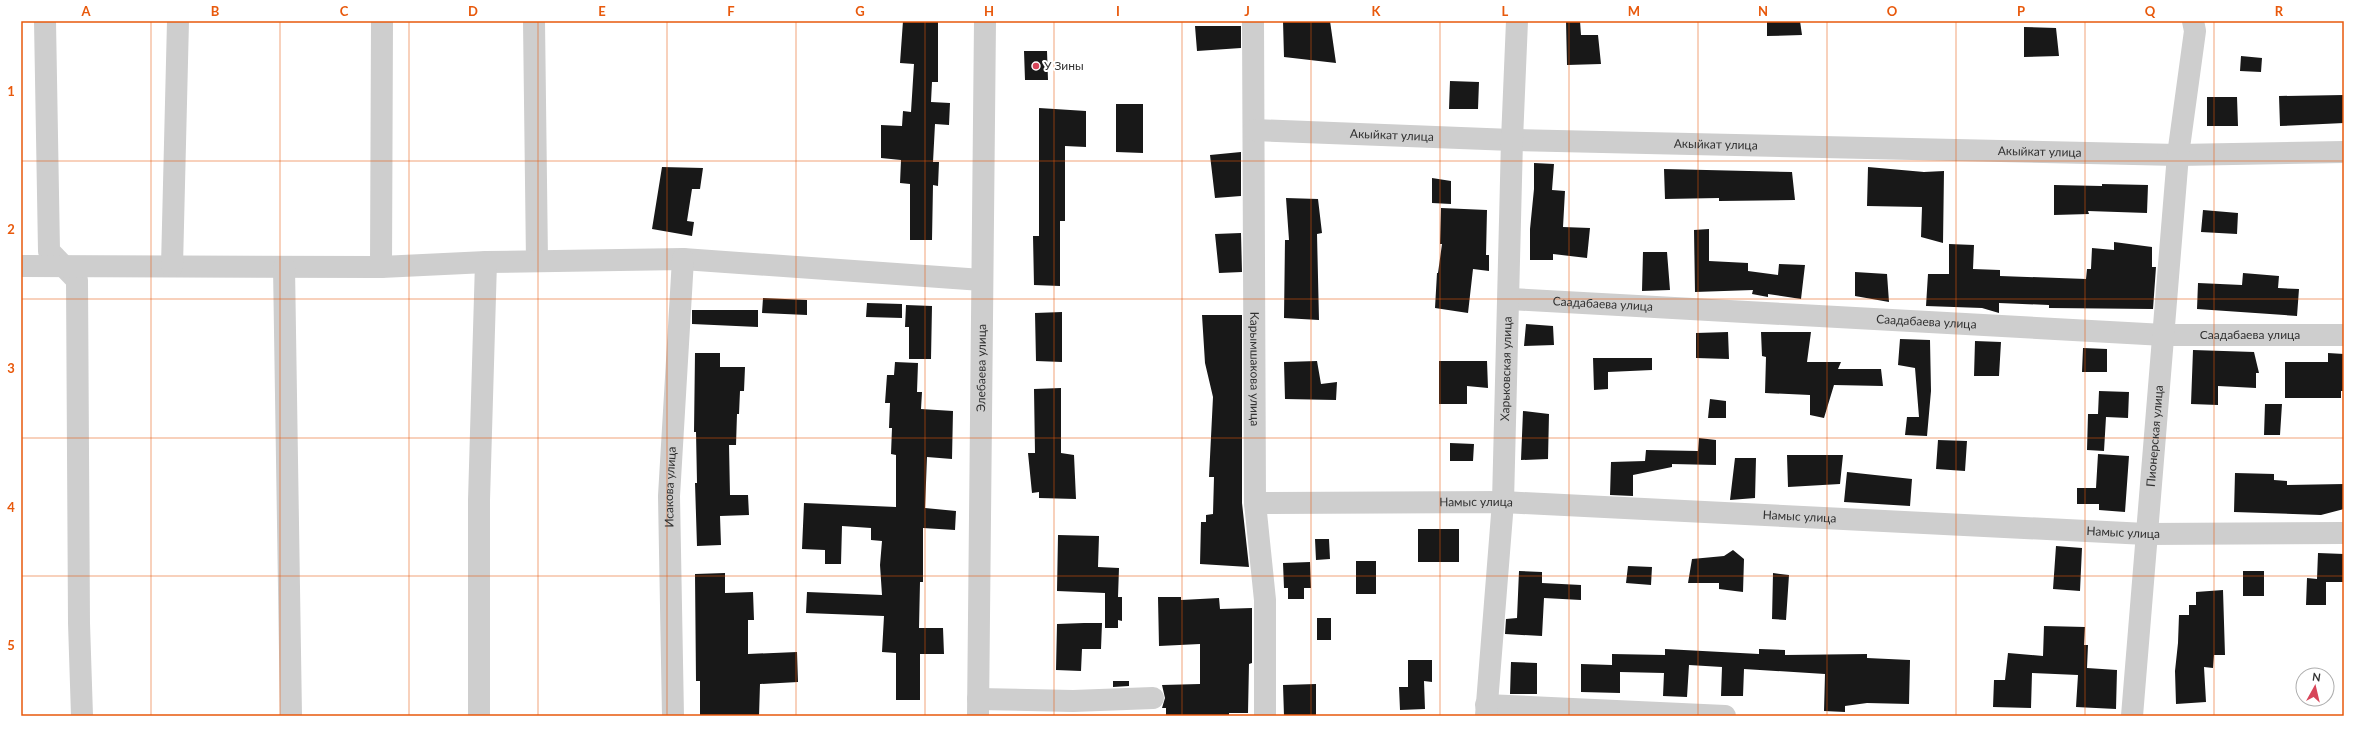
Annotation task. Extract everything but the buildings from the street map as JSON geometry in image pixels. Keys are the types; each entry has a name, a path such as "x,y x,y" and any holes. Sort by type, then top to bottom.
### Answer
{"street":[{"path":"45,21 49,251 77,280 79,615 82,716"},
{"path":"172,266 178,21"},
{"path":"381,267 382,21"},
{"path":"534,21 538,261"},
{"name":"Элебаева улица","path":"978,708 985,21"},
{"name":"Карымшакова улица","path":"1253,21 1256,503 1265,600 1265,716"},
{"name":"Харьковская улица","path":"1486,710 1503,502 1510,299 1512,140 1517,21"},
{"path":"2178,155 2195,31 2194,21"},
{"name":"Акыйкат улица","path":"1254,130 1512,140 2178,155 2344,152"},
{"name":"Пионерская улица","path":"2132,716 2178,155"},
{"path":"21,266 381,267 486,262 683,259 982,280"},
{"name":"Исакова улица","path":"673,716 669,496 683,259"},
{"path":"479,716 479,500 486,262"},
{"path":"284,267 291,716"},
{"name":"Саадабаева улица","path":"1510,299 2164,335 2344,336"},
{"name":"Намыс улица","path":"1256,503 1503,502 2146,534 2344,533"},
{"path":"978,708 1073,701 1153,698"},
{"path":"1486,710 1725,716"}],"place":[{"name":"У Зины","path":"1036,66"}]}
